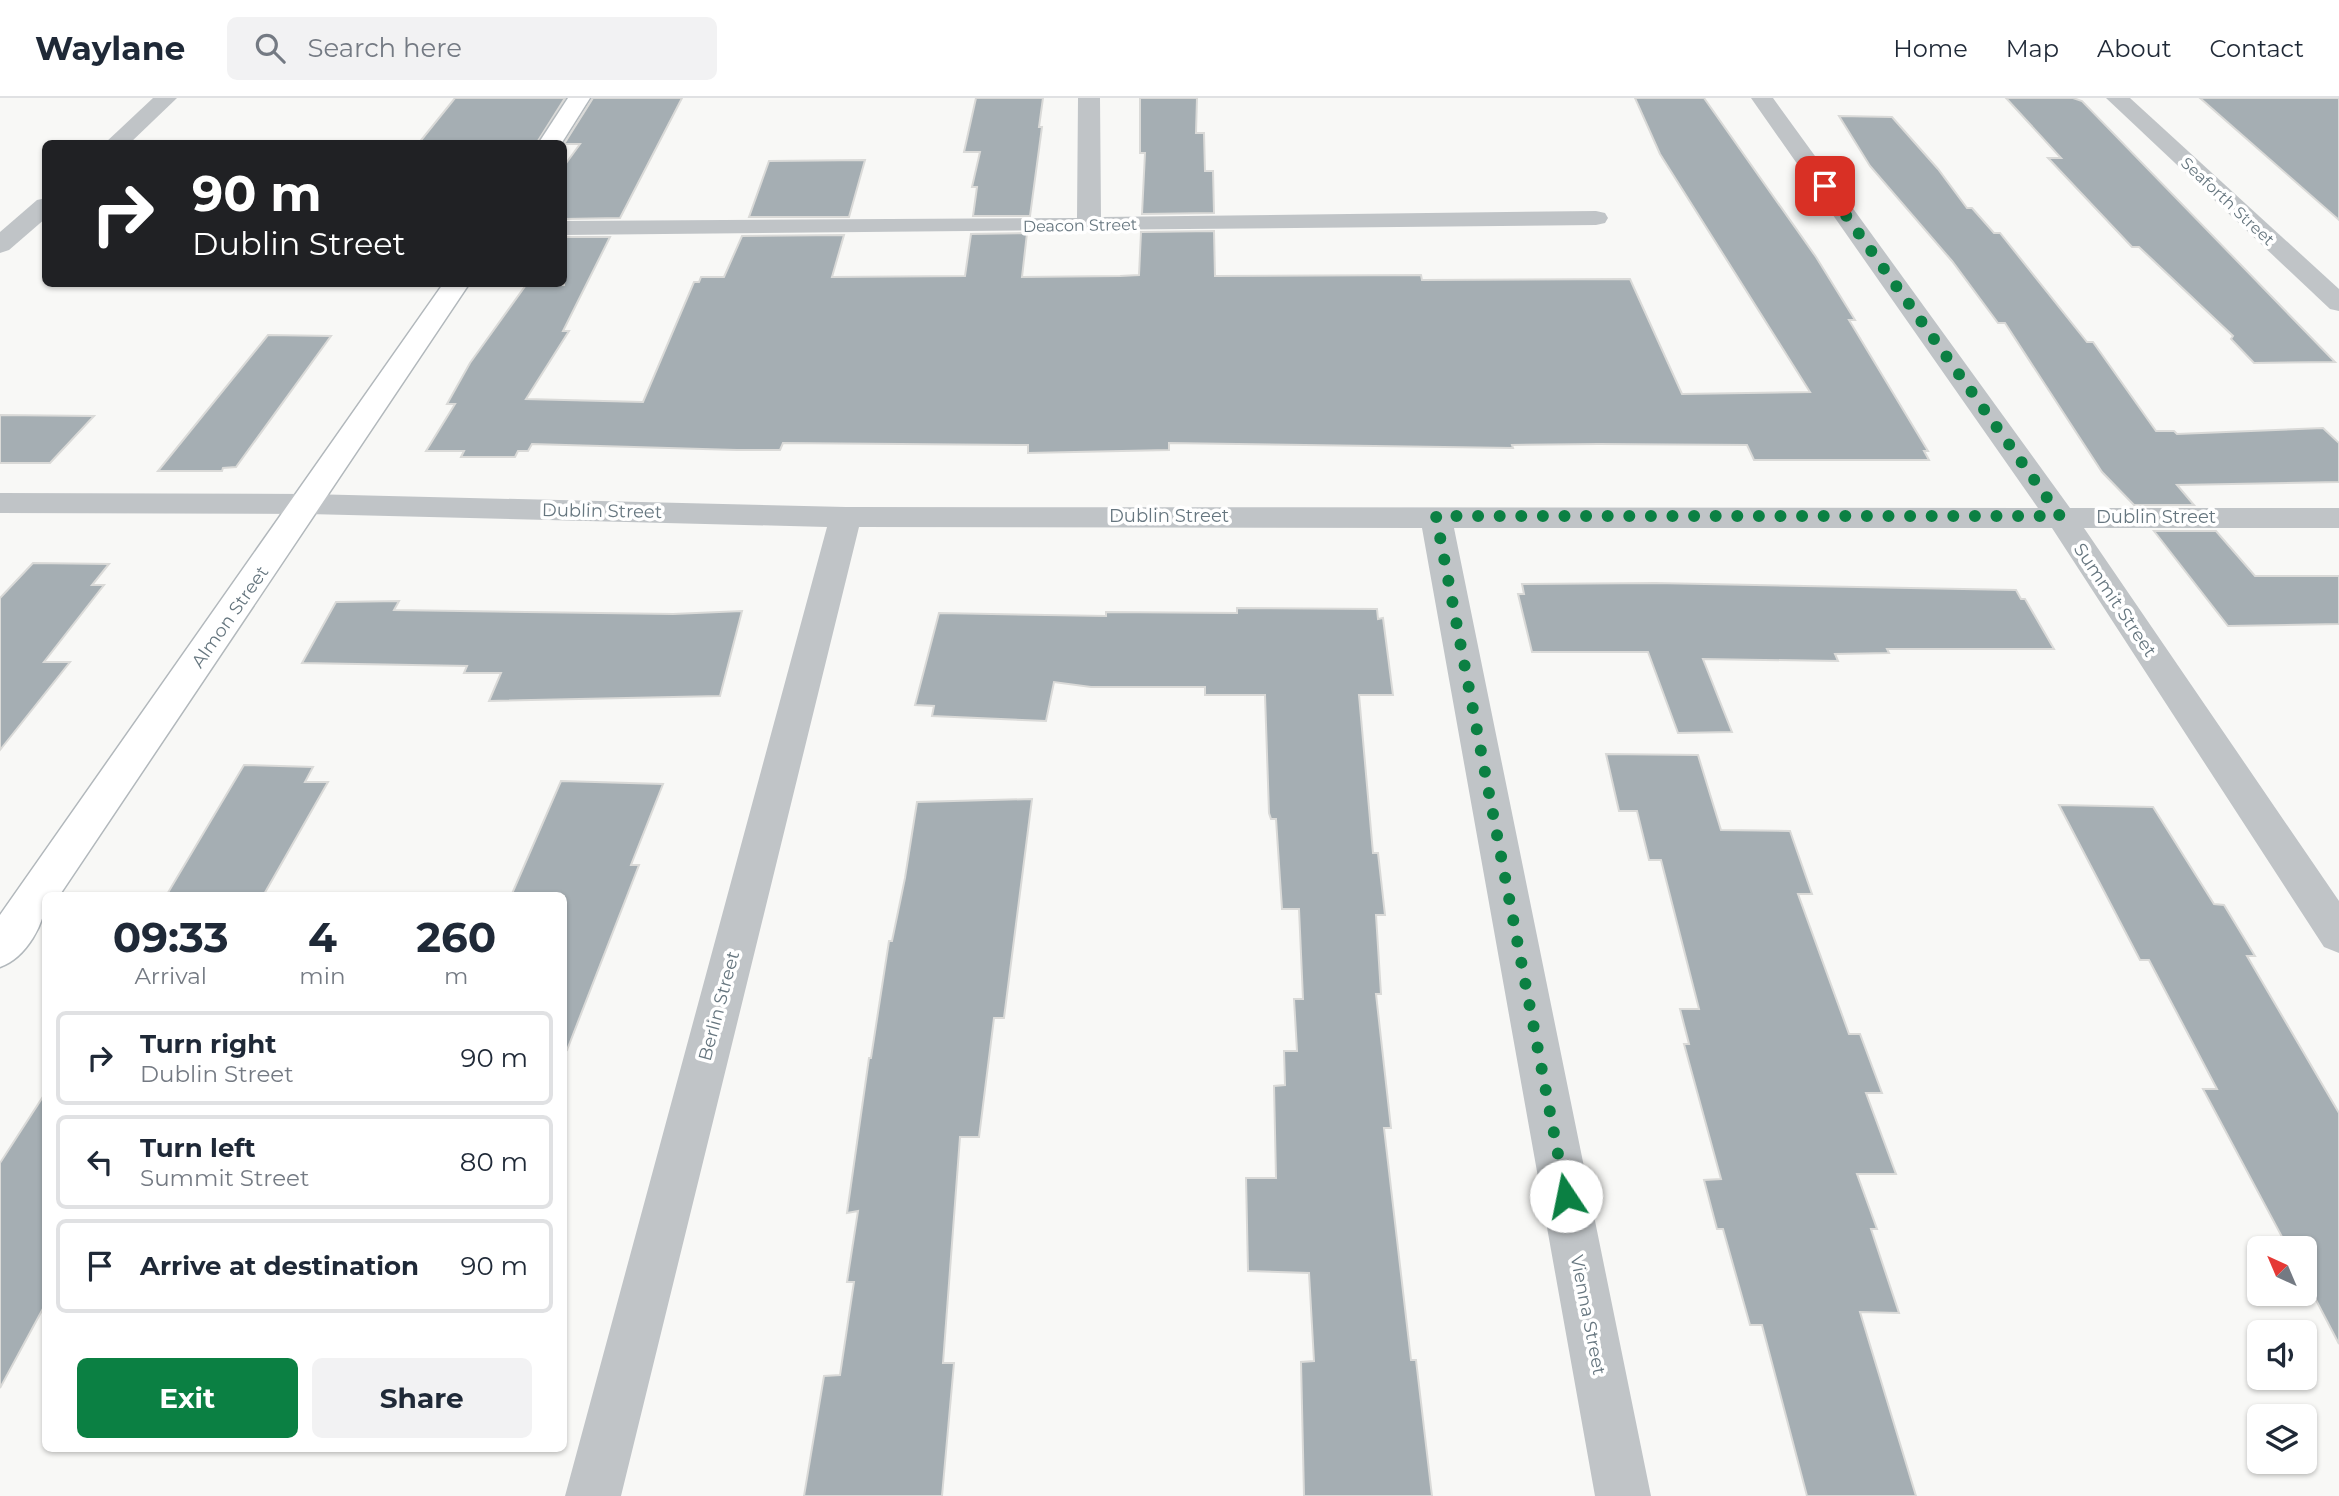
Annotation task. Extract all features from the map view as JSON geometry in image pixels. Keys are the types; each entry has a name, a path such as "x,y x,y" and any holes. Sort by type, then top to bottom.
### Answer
{"street":[{"path":"119,140 166,98"},
{"path":"552,140 579,98"},
{"path":"1089,98 1089,225"},
{"name":"Summit Street","path":"1762,98 2060,516 2339,936"},
{"name":"Seaforth Street","path":"2117,98 2339,303"},
{"path":"0,245 42,208"},
{"name":"Deacon Street","path":"567,228 1596,218"},
{"name":"Almon Street","path":"0,949 308,504 454,287"},
{"name":"Dublin Street","path":"0,503 308,504 846,517 2339,518"},
{"name":"Vienna Street","path":"1436,516 1623,1496"},
{"name":"Berlin Street","path":"593,1496 846,517"}],"building":[{"path":"455,98 565,98 539,140 421,140"},
{"path":"593,98 682,98 620,218 567,219 567,162 580,144 567,144 567,140"},
{"path":"976,98 1043,98 1039,127 1042,127 1030,216 973,216 977,187 972,187 980,152 964,152"},
{"path":"1140,98 1197,98 1196,133 1204,133 1205,171 1213,171 1214,213 1142,214 1145,153 1140,153"},
{"path":"1635,98 1704,98 1816,257 1855,320 1849,320 1928,451 1924,451 1929,460 1754,460 1747,445 1599,444 1512,445 1513,448 1169,443 1169,450 1028,453 1028,445 783,443 780,450 737,450 532,444 528,451 518,451 515,457 461,457 464,451 426,451 455,404 447,404 470,363 525,287 567,287 567,237 610,237 563,331 569,331 526,399 643,402 694,282 699,282 701,277 724,277 742,236 844,235 832,277 965,276 971,234 1027,233 1022,277 1120,276 1139,275 1141,232 1214,231 1215,276 1421,275 1422,280 1630,279 1682,394 1810,392 1660,154"},
{"path":"2006,98 2073,98 2082,101 2335,362 2254,363 2231,339 2233,336 2139,247 2132,247 2048,158 2061,158"},
{"path":"2200,98 2339,98 2339,220"},
{"path":"1839,116 1892,117 1938,169 1967,208 1972,208 1994,233 2000,233 2087,342 2093,342 2156,431 2174,431 2177,434 2323,428 2339,443 2339,482 2177,485 2194,505 2134,505 2102,472 2005,323 1998,323 1952,261 1870,166"},
{"path":"865,160 849,217 749,217 769,161"},
{"path":"268,335 331,336 236,467 223,468 222,471 158,471"},
{"path":"0,415 94,416 50,463 0,463"},
{"path":"2154,531 2216,531 2255,576 2339,576 2339,624 2228,626"},
{"path":"33,563 109,564 92,585 104,585 44,662 70,662 0,750 0,598"},
{"path":"1655,583 2016,590 2021,599 2025,599 2054,649 1887,649 1889,653 1835,654 1838,661 1703,659 1732,732 1678,733 1648,652 1532,652 1518,594 1524,594 1522,584"},
{"path":"399,601 394,610 673,614 742,611 720,696 489,701 501,673 464,673 467,666 302,663 336,602"},
{"path":"1237,608 1377,609 1378,619 1383,618 1393,695 1359,695 1373,853 1378,853 1385,915 1376,915 1381,994 1376,994 1391,1128 1384,1128 1411,1360 1416,1360 1432,1496 1304,1496 1301,1362 1314,1361 1309,1273 1248,1271 1246,1178 1276,1178 1274,1086 1285,1085 1284,1051 1297,1051 1294,999 1303,999 1299,909 1282,909 1276,819 1271,819 1269,813 1265,695 1205,695 1205,687 1091,687 1054,682 1046,721 932,716 934,706 915,705 939,613 1106,616 1106,612 1237,613"},
{"path":"1606,754 1698,755 1721,830 1790,831 1812,894 1798,894 1849,1034 1860,1034 1882,1093 1866,1093 1896,1174 1857,1174 1877,1229 1871,1229 1899,1313 1860,1312 1916,1496 1807,1496 1762,1325 1750,1325 1723,1229 1717,1229 1704,1180 1721,1179 1684,1044 1689,1044 1680,1009 1699,1009 1661,860 1649,860 1637,811 1619,811"},
{"path":"244,765 313,767 305,782 328,782 265,892 168,892"},
{"path":"561,781 663,784 631,865 639,865 567,1050 567,892 513,892"},
{"path":"1032,799 1004,1018 994,1018 979,1137 960,1137 943,1363 954,1363 942,1496 804,1496 824,1376 840,1375 854,1282 847,1282 858,1211 847,1213 869,1058 889,941 892,941 905,878 917,802"},
{"path":"2059,805 2153,807 2214,904 2224,905 2255,956 2247,956 2339,1113 2339,1344 2317,1302 2317,1236 2282,1236 2203,1089 2217,1089 2149,960 2140,960"},
{"path":"42,1098 42,1310 0,1388 0,1163"}],"route":[{"path":"1566,1196 1436,516 2060,516 1825,186"}]}
